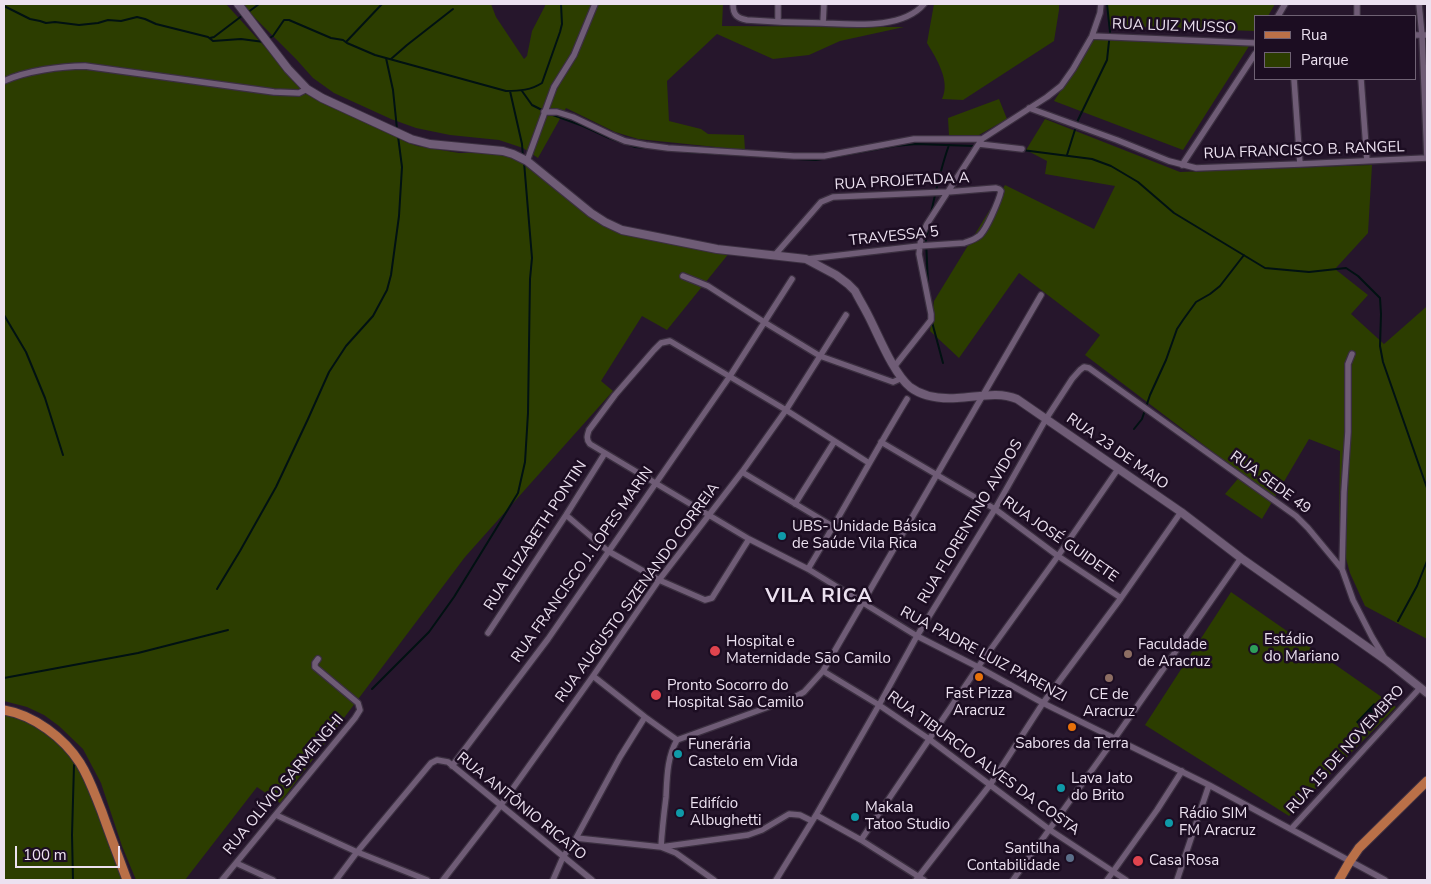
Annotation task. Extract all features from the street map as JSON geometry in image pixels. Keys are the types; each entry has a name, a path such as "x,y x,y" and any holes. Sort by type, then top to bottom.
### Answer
{"main road":[{"path":"4,710 25,716 47,729 71,751 80,763 90,782 127,880"},
{"path":"1339,880 1359,848 1427,781"}],"street":[{"path":"527,161 554,87 574,55 595,4"},
{"path":"734,4 734,13 740,19 778,22 869,24 908,16 924,4"},
{"path":"778,4 778,22"},
{"path":"823,23 824,4"},
{"path":"894,367 930,322 931,314 919,254 921,237 927,224 980,142 1061,86 1092,36 1101,4"},
{"path":"1279,15 1285,4"},
{"path":"1419,4 1427,158"},
{"path":"240,6 288,69 307,88 322,98 411,140 430,144 503,151 513,154 527,161 591,213 622,230 717,249 806,259"},
{"name":"RUA LUIZ MUSSO","path":"1092,36 1254,44"},
{"path":"1182,165 1254,56"},
{"path":"4,81 22,75 74,66 85,66 274,92 299,92 307,88"},
{"path":"1294,80 1300,164"},
{"path":"1361,80 1367,161"},
{"name":"RUA FRANCISCO B. RANGEL","path":"1029,108 1182,165 1196,168 1427,158"},
{"path":"544,112 557,112 574,117 625,141 668,148 794,156 824,156 914,139 980,142 1022,149"},
{"name":"RUA PROJETADA A","path":"774,256 821,202 839,196 999,189 1001,192 1000,198 982,233"},
{"name":"TRAVESSA 5","path":"806,259 919,246 964,243 977,238 982,233"},
{"name":"RUA 23 DE MAIO","path":"806,259 836,274 854,291 894,367 909,386 934,397 953,399 984,395 1009,396 1028,406 1181,512 1241,558 1387,661 1427,693"},
{"path":"683,276 708,286 820,356 893,382 902,378"},
{"name":"RUA FRANCISCO J. LOPES MARIN","path":"452,766 548,639 730,376 792,279"},
{"path":"661,847 670,757 677,740 793,698 804,692 823,671 1041,295"},
{"name":"RUA AUGUSTO SIZENANDO CORREIA","path":"443,880 501,805 659,580 742,472 786,410 846,315"},
{"name":"RUA PADRE LUIZ PARENZI","path":"730,376 670,342 661,343 615,395 589,430 587,441 749,539 808,570 917,636 1044,703 1209,785 1385,880"},
{"path":"1342,569 1348,432 1348,364 1352,354"},
{"name":"RUA FLORENTINO AVIDOS","path":"776,880 816,815 880,705 917,636 995,509 1046,419 1080,370 1084,367 1090,368"},
{"name":"RUA SEDE 49","path":"1090,368 1296,516 1342,569 1372,638 1387,661"},
{"path":"730,376 869,463"},
{"path":"808,570 907,399"},
{"path":"795,504 834,442"},
{"name":"RUA JOSÉ GUIDETE","path":"881,442 995,509 1058,556 1121,598"},
{"name":"RUA ELIZABETH PONTIN","path":"488,633 605,453"},
{"path":"861,840 978,667 1118,469"},
{"path":"742,472 834,527"},
{"path":"816,815 861,840 920,879 990,786 1044,703 1181,512"},
{"path":"566,515 608,551 659,580 705,600 712,598 715,594 749,539"},
{"path":"1013,880 1241,558"},
{"name":"RUA OLÍVIO SARMENGHI","path":"222,880 356,718 360,710 358,703 315,668 315,663 318,659"},
{"name":"RUA TIBURCIO ALVES DA COSTA","path":"823,671 880,705 929,739 1050,830 1126,880"},
{"path":"593,676 645,718 677,740"},
{"name":"RUA 15 DE NOVEMBRO","path":"1291,829 1420,688"},
{"path":"553,880 563,856 576,838 620,757 645,718"},
{"name":"RUA ANTÔNIO RICATO","path":"357,852 431,763 437,760 452,766 592,880"},
{"path":"1107,880 1182,771"},
{"path":"1177,880 1209,785"},
{"path":"576,838 661,847 748,835 762,830 789,814 800,815 812,821"},
{"path":"276,815 357,852 428,880"},
{"path":"661,847 676,853 714,880"},
{"path":"336,880 357,852"},
{"path":"236,863 273,880"}],"green space":[{"path":"4,4 226,4 293,78 406,142 417,146 459,153 487,153 511,156 533,168 602,223 730,252 667,330 642,316 601,381 613,391 465,557 280,803 257,787 185,880 136,880 122,846 101,783 83,749 59,726 44,715 27,707 4,701"},
{"path":"241,4 491,4 496,17 524,59 527,56 532,31 545,4 723,4 722,26 904,27 840,41 809,55 773,59 717,34 667,81 669,121 701,129 708,134 744,135 745,150 638,139 615,132 566,108 538,158 523,148 499,140 450,135 416,128 391,119 334,93 313,78"},
{"path":"934,4 1059,4 1054,41 963,100 942,99 945,85 944,77 927,43"},
{"path":"1106,4 1275,4 1269,15 1254,15 1254,31 1109,26"},
{"path":"1095,38 1251,43 1183,150 1054,101"},
{"path":"999,99 1007,119 979,135 949,136 948,118"},
{"path":"1045,119 1180,172 1372,165 1368,233 1335,269 1368,295 1351,314 1384,344 1427,308 1427,639 1365,606 1350,573 1339,533 1340,451 1309,439 1262,519 1225,494 1242,474 1085,355 1100,335 1019,273 959,358 930,331 934,301 1005,185 1094,229 1115,186 1045,174 1047,161 1026,150"},
{"name":"Estádio do Mariano","path":"1231,592 1396,707 1289,816 1145,725"},
{"path":"4,712 31,722 58,743 80,769 91,788 123,880 4,880"}],"shaded area":[{"path":"1374,703 1383,712 1365,731 1356,722"}],"waterway":[{"path":"247,13 259,4"},
{"path":"346,42 382,4"},
{"path":"268,39 273,36 284,20 289,20 331,38 343,40 375,55 506,91 521,90 529,89 542,83 562,24 561,4"},
{"path":"1067,155 1078,120 1107,60 1110,32 1107,4"},
{"path":"4,6 30,19 46,23 55,22 79,25 108,20 121,21 137,17 156,24 208,37 213,41 241,39 264,42"},
{"path":"391,59 453,9"},
{"path":"210,38 243,15"},
{"path":"386,58 393,90 397,129"},
{"path":"510,91 522,144 523,157"},
{"path":"522,91 532,105 544,111"},
{"path":"553,115 620,142"},
{"path":"217,589 276,487 329,372 346,346 373,316 387,290 391,275 399,216 402,167 398,136"},
{"path":"627,144 635,147 649,148"},
{"path":"796,159 816,160 916,144 975,146"},
{"path":"931,213 949,145"},
{"path":"1022,150 1092,159 1111,166 1138,182 1174,213 1265,268 1309,272 1346,268 1358,276 1380,298 1380,346 1383,362 1427,488"},
{"path":"684,152 786,158"},
{"path":"372,689 429,632 454,597 518,493 525,462 528,413 532,258 524,162"},
{"path":"928,285 926,240 929,225"},
{"path":"1134,429 1142,419 1177,329 1196,302 1220,286 1244,255"},
{"path":"4,315 26,352 45,398 63,455"},
{"path":"932,322 943,363"},
{"path":"1398,621 1417,586 1427,561"},
{"path":"4,678 138,653 228,630"},
{"path":"73,880 74,765"}],"place":[{"name":"UBS- Unidade Básica de Saúde Vila Rica","path":"782,536"},
{"name":"Estádio do Mariano","path":"1254,649"},
{"name":"Hospital e Maternidade São Camilo","path":"715,651"},
{"name":"Faculdade de Aracruz","path":"1128,654"},
{"name":"Fast Pizza Aracruz","path":"979,677"},
{"name":"CE de Aracruz","path":"1109,678"},
{"name":"Pronto Socorro do Hospital São Camilo","path":"656,695"},
{"name":"Sabores da Terra","path":"1072,727"},
{"name":"Funerária Castelo em Vida","path":"678,754"},
{"name":"Lava Jato do Brito","path":"1061,788"},
{"name":"Edifício Albughetti","path":"680,813"},
{"name":"Makala Tatoo Studio","path":"855,817"},
{"name":"Rádio SIM FM Aracruz","path":"1169,823"},
{"name":"Santilha Contabilidade","path":"1070,858"},
{"name":"Casa Rosa","path":"1138,861"}],"district":[{"name":"VILA RICA","path":"819,597"}]}
